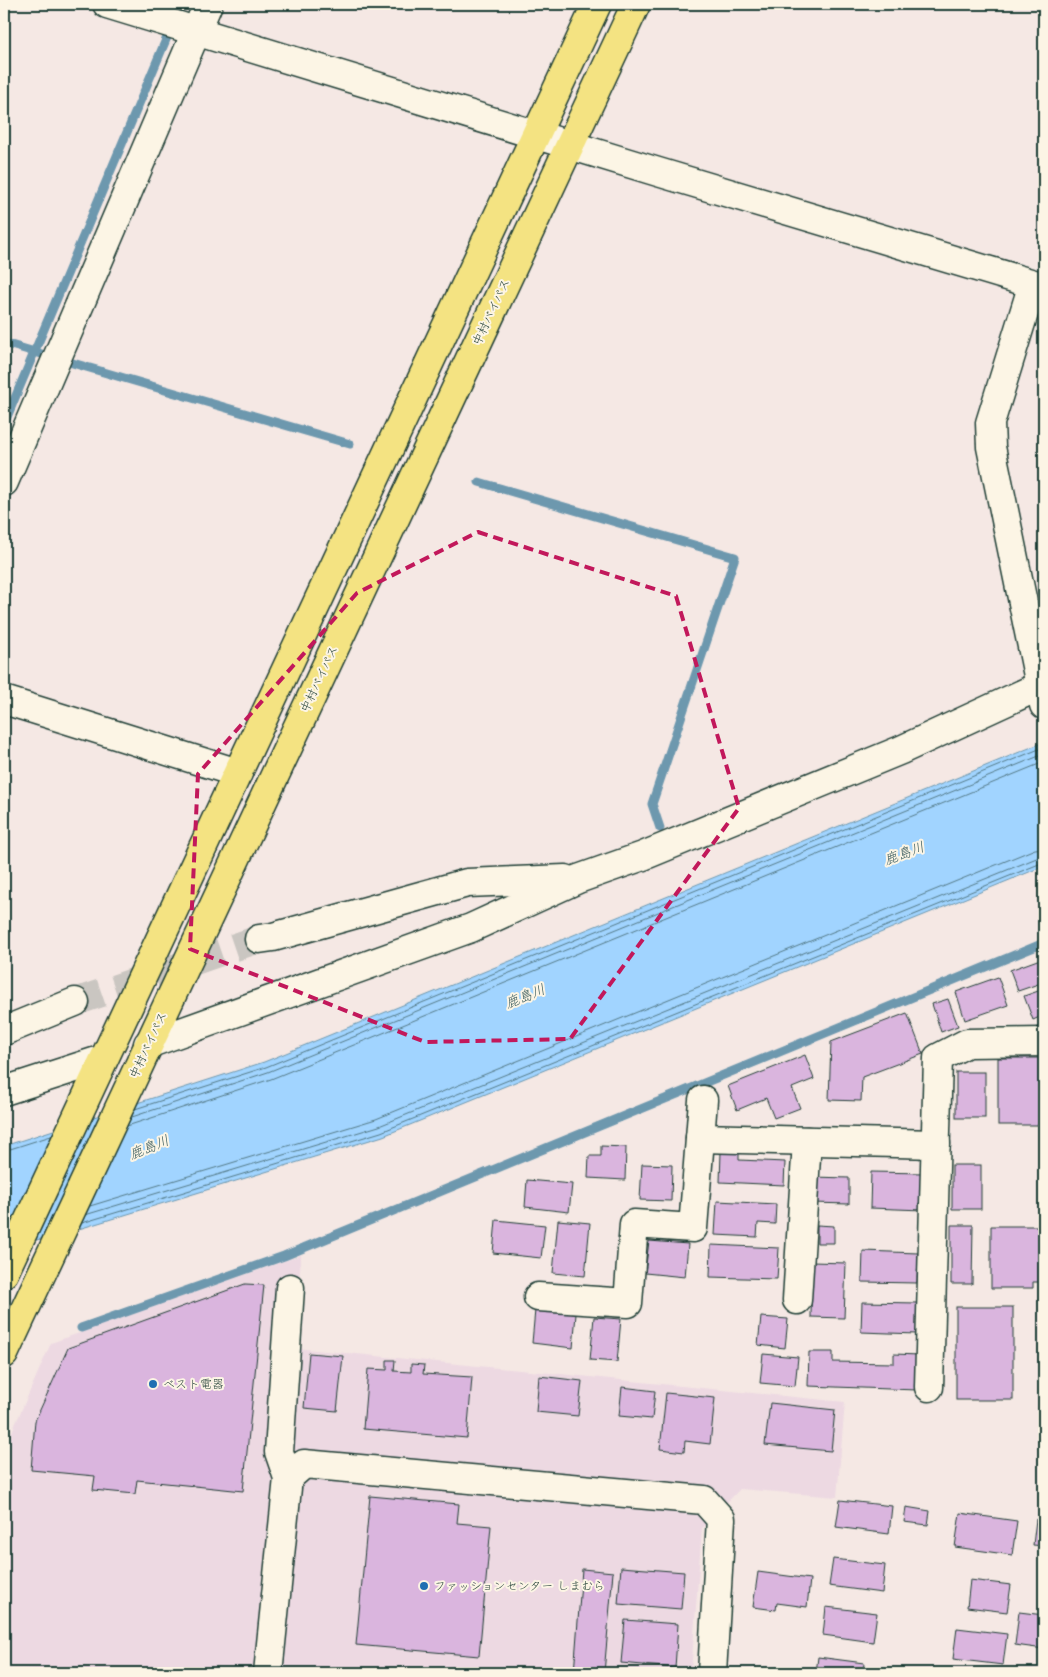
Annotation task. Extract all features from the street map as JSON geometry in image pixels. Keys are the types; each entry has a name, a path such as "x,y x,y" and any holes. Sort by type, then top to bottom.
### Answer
{"highway":[{"path":"4,1274 597,4"},
{"name":"中村バイパス","path":"4,1354 636,4"}],"street":[{"path":"107,4 1039,286 990,423 990,439 1043,692 643,856 578,879 471,928 148,1044"},
{"path":"4,482 48,375 208,4"},
{"path":"4,700 238,773"},
{"path":"259,939 467,883 578,879"},
{"path":"4,1031 75,1002"},
{"path":"929,1387 938,1058 967,1043 1044,1042"},
{"path":"4,1091 103,1059"},
{"path":"538,1297 628,1303 634,1224 693,1228 703,1100"},
{"path":"700,1138 936,1144"},
{"path":"797,1300 806,1140"},
{"path":"268,1673 288,1478 279,1452 290,1288"},
{"path":"288,1478 304,1464 704,1500 721,1518 712,1673"}],"highlighted area":[{"path":"478,532 676,596 739,808 570,1039 425,1042 190,949 198,774 357,593"}],"shaded area":[{"path":"301,1255 295,1348 845,1402 837,1497 740,1489 702,1528 691,1673 78,1673 4,1666 4,1450 51,1343"}],"water":[{"name":"鹿島川","path":"1044,742 1044,866 383,1136 69,1232 4,1248 4,1146 264,1062"}],"building":[{"path":"1043,958 1044,982 1018,991 1010,970"},
{"path":"998,977 1008,1005 965,1020 956,992"},
{"path":"1044,989 1044,1015 1033,1020 1024,996"},
{"path":"948,999 958,1026 941,1032 932,1004"},
{"path":"907,1013 923,1054 862,1077 861,1101 829,1100 831,1042"},
{"path":"805,1055 814,1079 792,1088 800,1108 774,1118 766,1098 737,1110 728,1086"},
{"path":"998,1058 1044,1058 1044,1125 998,1125"},
{"path":"956,1072 985,1072 985,1118 956,1118"},
{"path":"601,1146 626,1147 625,1180 588,1178 589,1156 601,1156"},
{"path":"721,1152 739,1153 739,1160 785,1162 784,1185 720,1182"},
{"path":"642,1164 672,1165 671,1201 640,1200"},
{"path":"952,1165 981,1165 981,1209 952,1209"},
{"path":"871,1172 923,1173 923,1210 870,1208"},
{"path":"812,1177 849,1178 849,1204 812,1203"},
{"path":"527,1180 572,1184 569,1212 525,1207"},
{"path":"717,1201 776,1204 775,1224 758,1223 757,1237 715,1235"},
{"path":"496,1220 545,1225 541,1258 493,1253"},
{"path":"558,1220 590,1223 585,1276 553,1273"},
{"path":"817,1225 834,1226 834,1243 817,1243"},
{"path":"951,1225 973,1225 972,1284 951,1284"},
{"path":"991,1226 1044,1226 1044,1282 1033,1282 1033,1288 991,1288"},
{"path":"649,1241 688,1244 685,1277 645,1273"},
{"path":"711,1245 779,1248 777,1279 710,1277"},
{"path":"863,1251 918,1253 917,1283 862,1282"},
{"path":"812,1262 846,1263 844,1318 811,1317"},
{"name":"ベスト電器","path":"245,1284 264,1285 243,1491 137,1480 135,1494 93,1490 95,1476 31,1470 35,1421 68,1348"},
{"path":"862,1302 917,1303 917,1334 861,1332"},
{"path":"956,1307 1013,1307 1013,1400 956,1400"},
{"path":"535,1310 576,1314 573,1348 532,1343"},
{"path":"594,1317 621,1319 617,1362 590,1360"},
{"path":"761,1317 788,1319 785,1348 758,1345"},
{"path":"809,1352 833,1352 833,1362 894,1363 894,1354 919,1355 917,1390 808,1386"},
{"path":"309,1353 343,1356 337,1411 304,1408"},
{"path":"763,1354 798,1357 795,1386 760,1383"},
{"path":"387,1360 395,1360 394,1371 411,1372 411,1364 424,1365 423,1374 472,1377 467,1438 363,1429 368,1369 387,1370"},
{"path":"539,1376 582,1381 578,1416 536,1412"},
{"path":"622,1387 655,1391 652,1419 619,1416"},
{"path":"666,1393 715,1398 710,1444 685,1441 684,1452 660,1449"},
{"path":"770,1403 835,1410 831,1451 765,1445"},
{"name":"ファッションセンター しまむら","path":"370,1496 459,1504 457,1523 491,1526 479,1656 356,1645"},
{"path":"840,1500 892,1506 889,1534 836,1527"},
{"path":"906,1507 930,1511 928,1525 904,1522"},
{"path":"960,1513 1017,1521 1012,1555 955,1547"},
{"path":"1036,1519 1044,1520 1044,1546 1033,1545"},
{"path":"833,1559 885,1565 882,1593 829,1586"},
{"path":"621,1567 684,1572 681,1609 618,1604"},
{"path":"582,1569 613,1572 604,1673 574,1673"},
{"path":"758,1572 810,1579 807,1607 777,1603 776,1610 753,1607"},
{"path":"970,1580 1011,1585 1007,1612 967,1607"},
{"path":"826,1607 877,1613 873,1642 823,1635"},
{"path":"1019,1612 1044,1615 1044,1649 1015,1645"},
{"path":"625,1620 678,1624 675,1668 621,1663"},
{"path":"957,1628 1007,1634 1003,1665 953,1659"},
{"path":"818,1657 864,1663 863,1673 816,1673"}],"waterway":[{"path":"4,424 181,4"},
{"path":"4,343 350,444"},
{"path":"479,482 735,557 652,804 660,828"},
{"path":"81,1328 284,1256 1044,943"}],"tunnel":[{"path":"75,1002 259,939"}],"place":[{"name":"ベスト電器","path":"153,1384"},
{"name":"ファッションセンター しまむら","path":"424,1586"}]}
